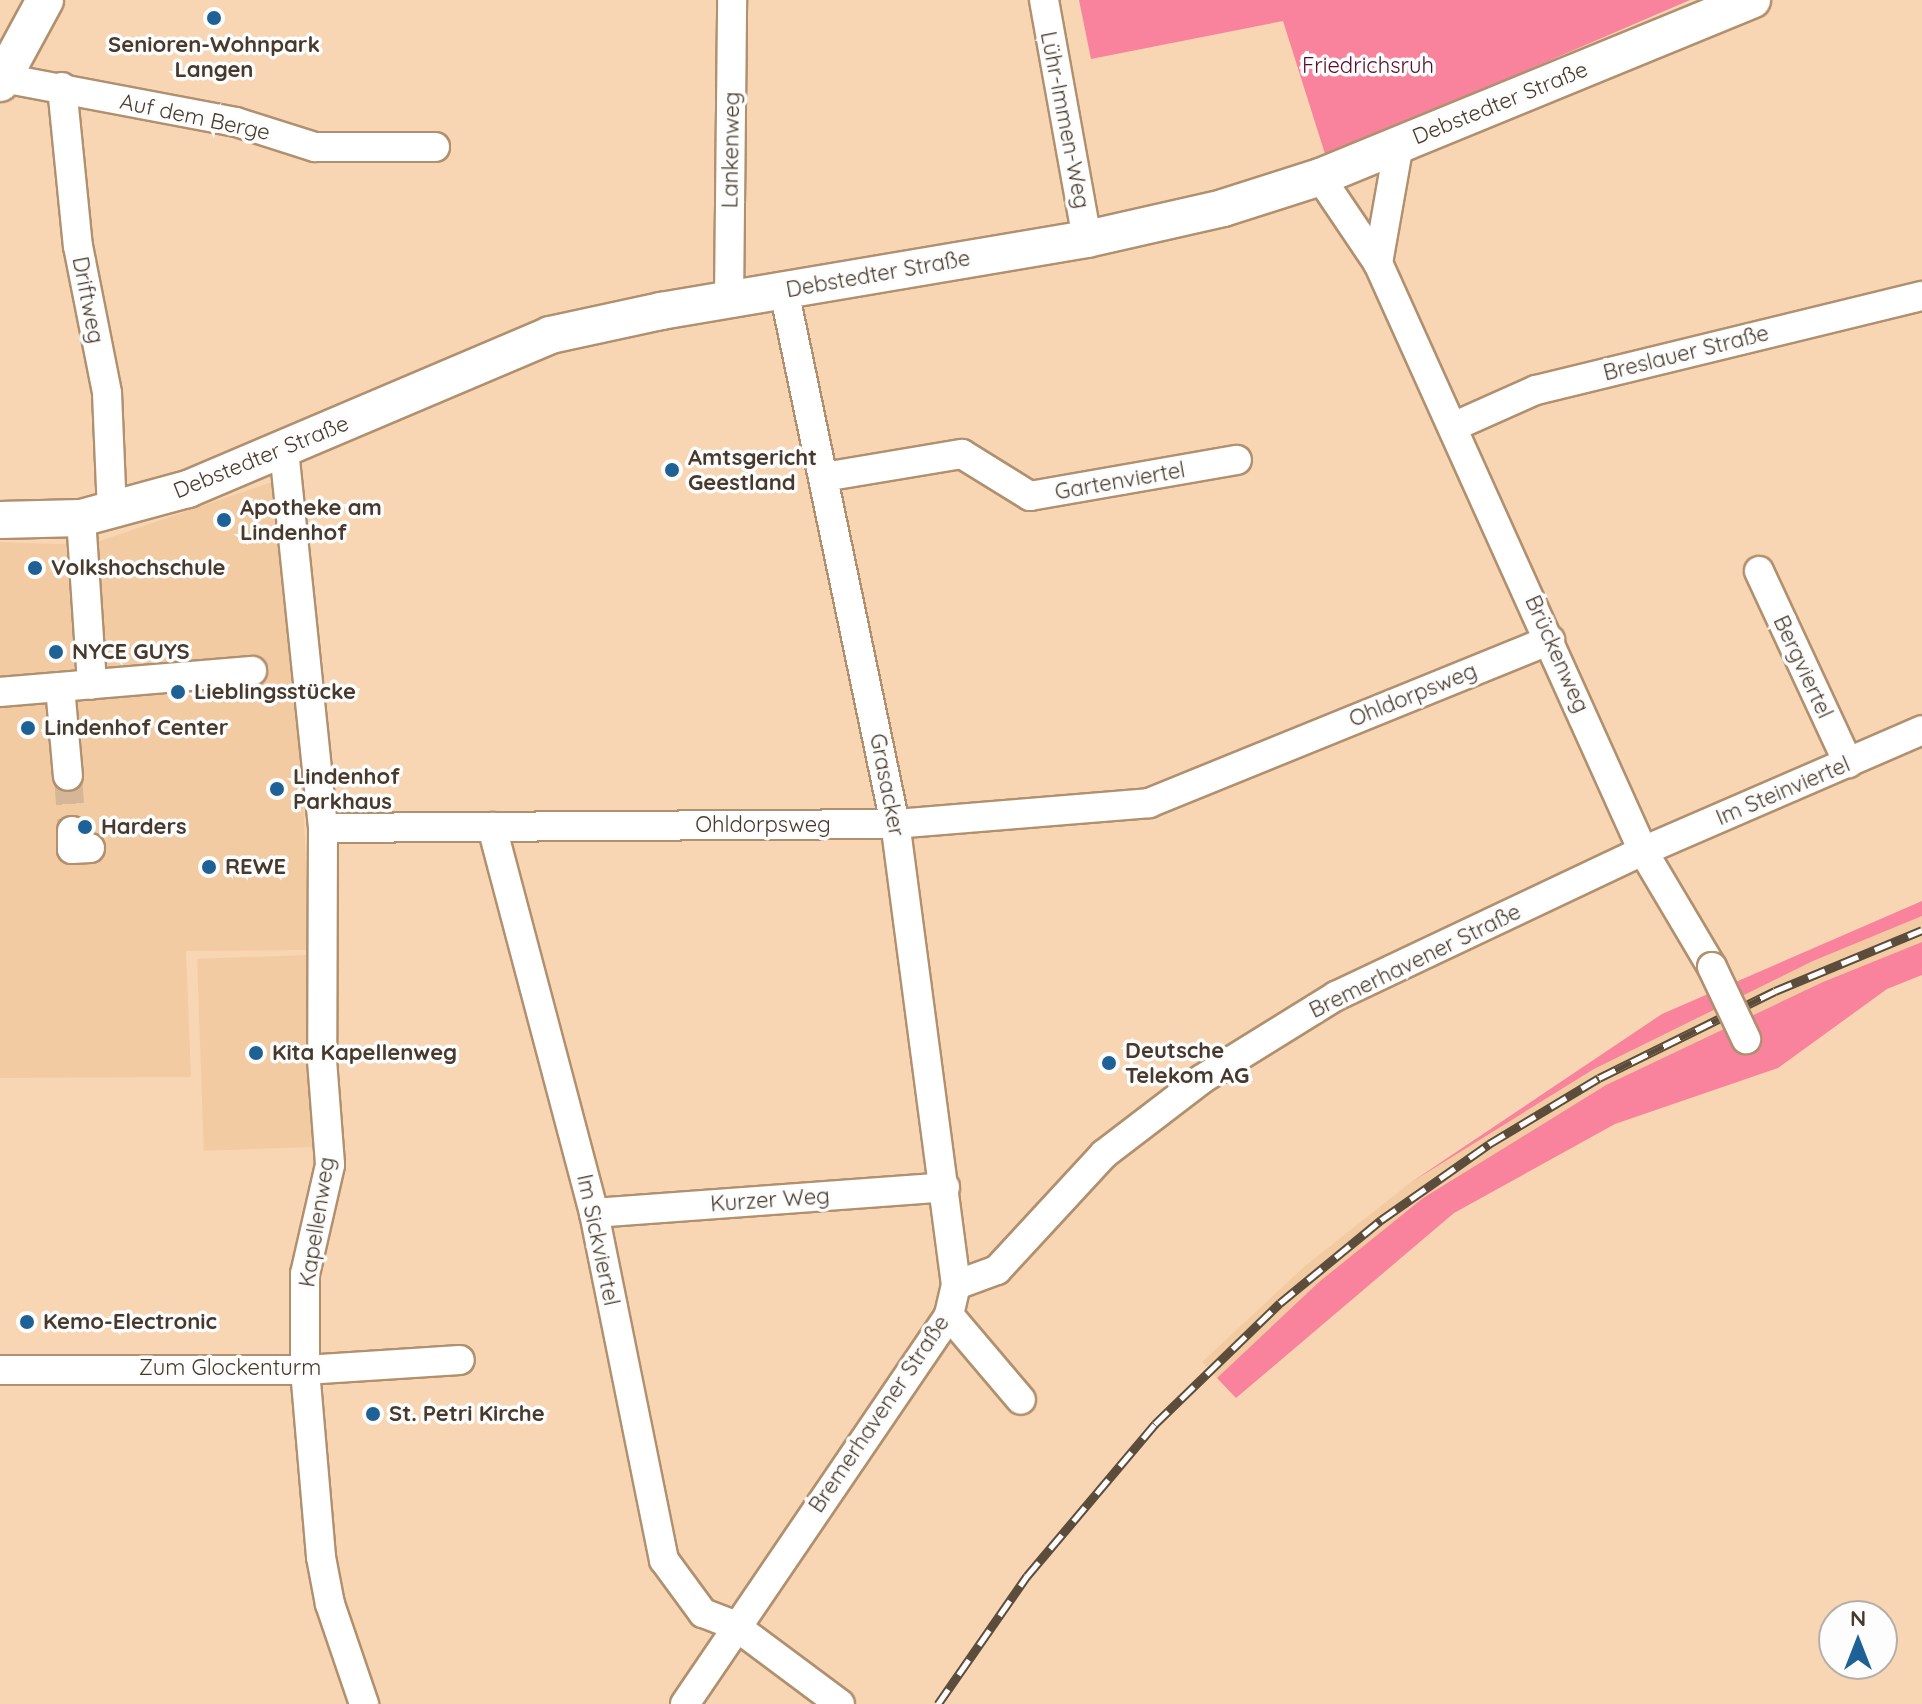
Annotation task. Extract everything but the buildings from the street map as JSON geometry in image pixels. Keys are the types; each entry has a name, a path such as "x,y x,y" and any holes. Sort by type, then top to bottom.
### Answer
{"main road":[{"path":"1,81 45,0"},
{"name":"Debstedter Straße","path":"0,520 96,515 188,489 550,335 729,300 1087,239 1223,208 1320,177 1752,0"}],"street":[{"name":"Lankenweg","path":"729,300 732,0"},
{"name":"Lühr-Immen-Weg","path":"1044,0 1087,239"},
{"name":"Auf dem Berge","path":"1,81 62,87 236,122 315,147 435,147"},
{"name":"Driftweg","path":"62,87 78,246 107,393 96,515 92,685"},
{"path":"1378,263 1399,144"},
{"name":"Brückenweg","path":"1320,177 1378,263 1455,426 1643,851 1712,967 1746,1039"},
{"name":"Grasacker","path":"784,291 895,824 956,1285"},
{"name":"Breslauer Straße","path":"1455,426 1536,390 1922,296"},
{"path":"284,450 323,828"},
{"name":"Gartenviertel","path":"824,477 962,454 1030,496 1237,460"},
{"name":"Bergviertel","path":"1759,571 1848,763"},
{"name":"Ohldorpsweg","path":"323,828 895,824 1149,803 1550,640"},
{"path":"0,692 252,671"},
{"path":"60,687 68,776"},
{"name":"Im Steinviertel","path":"1643,851 1922,730"},
{"name":"Im Sickviertel","path":"492,827 594,1213 664,1560 703,1613 734,1625 840,1704"},
{"name":"Kapellenweg","path":"323,828 322,1060 330,1165 305,1274 305,1370 321,1557 330,1604 364,1704"},
{"name":"Bremerhavener Straße","path":"685,1704 734,1625 949,1315 956,1285 997,1270 1104,1154 1202,1079 1336,996 1643,851"},
{"name":"Kurzer Weg","path":"594,1213 945,1187"},
{"path":"949,1315 1021,1400"},
{"name":"Zum Glockenturm","path":"0,1370 305,1370 460,1360"}],"shaded area":[{"path":"275,481 298,689 310,950 186,951 191,1077 0,1078 0,542 88,545"},
{"path":"1922,916 1922,942 1823,982 1606,1085 1423,1198 1319,1282 1217,1378 1202,1362 1306,1265 1410,1183 1594,1069 1813,961"},
{"name":"Kita Kapellenweg","path":"308,955 315,1147 204,1151 197,959"}],"green space":[{"name":"Friedrichsruh","path":"1079,0 1690,0 1326,157 1283,21 1091,59"},
{"path":"1922,901 1922,916 1813,961 1594,1069 1410,1183 1662,1014"},
{"path":"1922,942 1922,975 1887,989 1778,1068 1615,1124 1454,1213 1236,1398 1217,1378 1319,1282 1423,1198 1606,1085 1823,982"}],"tunnel":[{"path":"68,776 72,831"}],"railway":[{"path":"938,1704 1027,1576 1155,1424 1280,1303 1381,1220 1489,1144 1599,1078 1775,991 1922,930"}],"place":[{"name":"Senioren-Wohnpark Langen","path":"214,18"},
{"name":"Amtsgericht Geestland","path":"672,470"},
{"name":"Apotheke am Lindenhof","path":"224,520"},
{"name":"Volkshochschule","path":"35,568"},
{"name":"NYCE GUYS","path":"56,652"},
{"name":"Lieblingsstücke","path":"178,692"},
{"name":"Lindenhof Center","path":"28,728"},
{"name":"Lindenhof Parkhaus","path":"277,789"},
{"name":"Harders","path":"85,827"},
{"name":"REWE","path":"209,867"},
{"name":"Kita Kapellenweg","path":"256,1053"},
{"name":"Deutsche Telekom AG","path":"1109,1063"},
{"name":"Kemo-Electronic","path":"27,1322"},
{"name":"St. Petri Kirche","path":"373,1414"}]}
